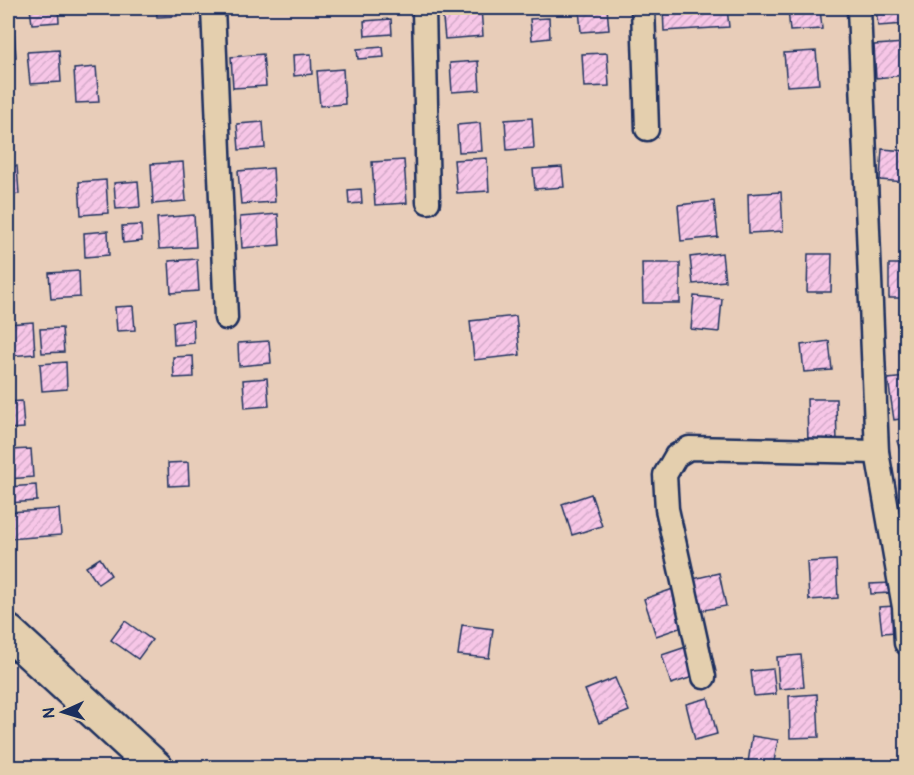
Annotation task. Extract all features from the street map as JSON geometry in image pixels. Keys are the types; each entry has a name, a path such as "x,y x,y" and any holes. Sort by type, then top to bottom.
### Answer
{"main road":[{"path":"8,632 156,768"}],"street":[{"path":"213,8 226,318"},
{"path":"424,8 428,202"},
{"path":"643,8 647,129"},
{"path":"859,8 877,453 904,607 906,643"},
{"path":"704,677 667,509 665,475 676,456 689,448 877,453"}],"building":[{"path":"30,8 58,8 59,22 32,24"},
{"path":"156,8 177,8 177,16 157,17"},
{"path":"481,8 483,36 445,39 442,9"},
{"path":"579,8 607,8 609,30 581,32"},
{"path":"663,8 727,8 729,27 664,31"},
{"path":"788,8 820,8 822,29 790,31"},
{"path":"876,8 905,8 906,24 878,26"},
{"path":"549,18 550,38 532,40 530,19"},
{"path":"391,19 392,34 365,36 364,21"},
{"path":"8,30 14,30 16,57 8,58"},
{"path":"906,43 906,75 876,78 874,45"},
{"path":"383,47 384,57 358,59 357,49"},
{"path":"59,50 61,82 30,84 27,52"},
{"path":"816,51 819,84 787,86 784,53"},
{"path":"607,53 609,86 584,87 582,54"},
{"path":"263,54 266,86 233,88 231,57"},
{"path":"311,54 312,74 294,76 293,55"},
{"path":"478,61 480,90 452,92 450,63"},
{"path":"96,67 99,102 76,103 74,69"},
{"path":"343,69 345,104 320,106 317,71"},
{"path":"532,118 534,148 507,150 505,120"},
{"path":"263,122 265,148 239,150 237,124"},
{"path":"480,123 482,151 459,152 457,125"},
{"path":"882,149 906,151 906,182 880,180"},
{"path":"487,158 489,191 457,193 454,160"},
{"path":"404,160 407,203 375,205 372,162"},
{"path":"183,162 186,201 153,204 151,164"},
{"path":"8,166 17,166 19,194 8,195"},
{"path":"562,167 564,187 535,189 533,169"},
{"path":"273,168 275,202 241,204 238,171"},
{"path":"106,180 108,213 81,215 79,182"},
{"path":"138,181 140,207 116,209 114,183"},
{"path":"361,189 362,203 349,204 348,190"},
{"path":"781,192 783,231 749,233 748,194"},
{"path":"714,201 718,237 681,241 678,205"},
{"path":"278,214 280,245 242,248 240,217"},
{"path":"194,215 196,247 159,249 157,218"},
{"path":"141,225 142,241 123,243 122,226"},
{"path":"108,231 109,255 85,257 84,233"},
{"path":"722,253 725,281 693,284 690,257"},
{"path":"808,254 832,254 831,292 807,292"},
{"path":"197,259 199,291 171,293 169,261"},
{"path":"642,263 680,263 680,303 643,303"},
{"path":"889,264 906,264 906,298 889,298"},
{"path":"79,271 80,297 51,299 49,273"},
{"path":"694,296 722,299 719,332 691,329"},
{"path":"133,306 135,330 117,331 115,307"},
{"path":"516,316 520,355 474,360 470,321"},
{"path":"193,320 194,343 174,345 173,322"},
{"path":"33,322 35,354 8,356 8,324"},
{"path":"62,328 64,352 42,353 40,329"},
{"path":"269,341 271,363 239,366 238,343"},
{"path":"829,341 832,370 804,372 801,345"},
{"path":"193,356 194,377 174,378 173,357"},
{"path":"66,362 67,389 42,391 40,364"},
{"path":"906,377 906,418 894,420 888,379"},
{"path":"267,378 269,406 245,408 243,380"},
{"path":"807,399 836,399 837,444 808,445"},
{"path":"22,401 24,428 8,429 8,402"},
{"path":"906,438 906,468 897,441"},
{"path":"31,449 33,477 8,479 8,450"},
{"path":"188,462 189,485 169,486 168,463"},
{"path":"36,485 37,501 8,503 8,487"},
{"path":"591,494 602,526 572,535 562,504"},
{"path":"59,509 61,535 8,539 8,512"},
{"path":"100,558 111,575 98,584 86,567"},
{"path":"836,560 838,598 809,600 807,562"},
{"path":"719,573 726,606 699,611 693,579"},
{"path":"891,583 891,593 871,594 870,584"},
{"path":"673,589 685,626 656,636 644,599"},
{"path":"895,606 897,632 882,633 879,607"},
{"path":"125,621 152,640 138,659 111,640"},
{"path":"462,625 493,629 489,658 458,655"},
{"path":"689,646 699,675 671,684 662,655"},
{"path":"801,655 804,687 779,689 777,657"},
{"path":"773,669 776,694 754,696 751,671"},
{"path":"615,678 629,711 599,723 585,690"},
{"path":"817,694 819,737 790,738 789,696"},
{"path":"708,698 717,734 695,740 686,704"},
{"path":"752,736 778,740 773,767 748,763"}]}
